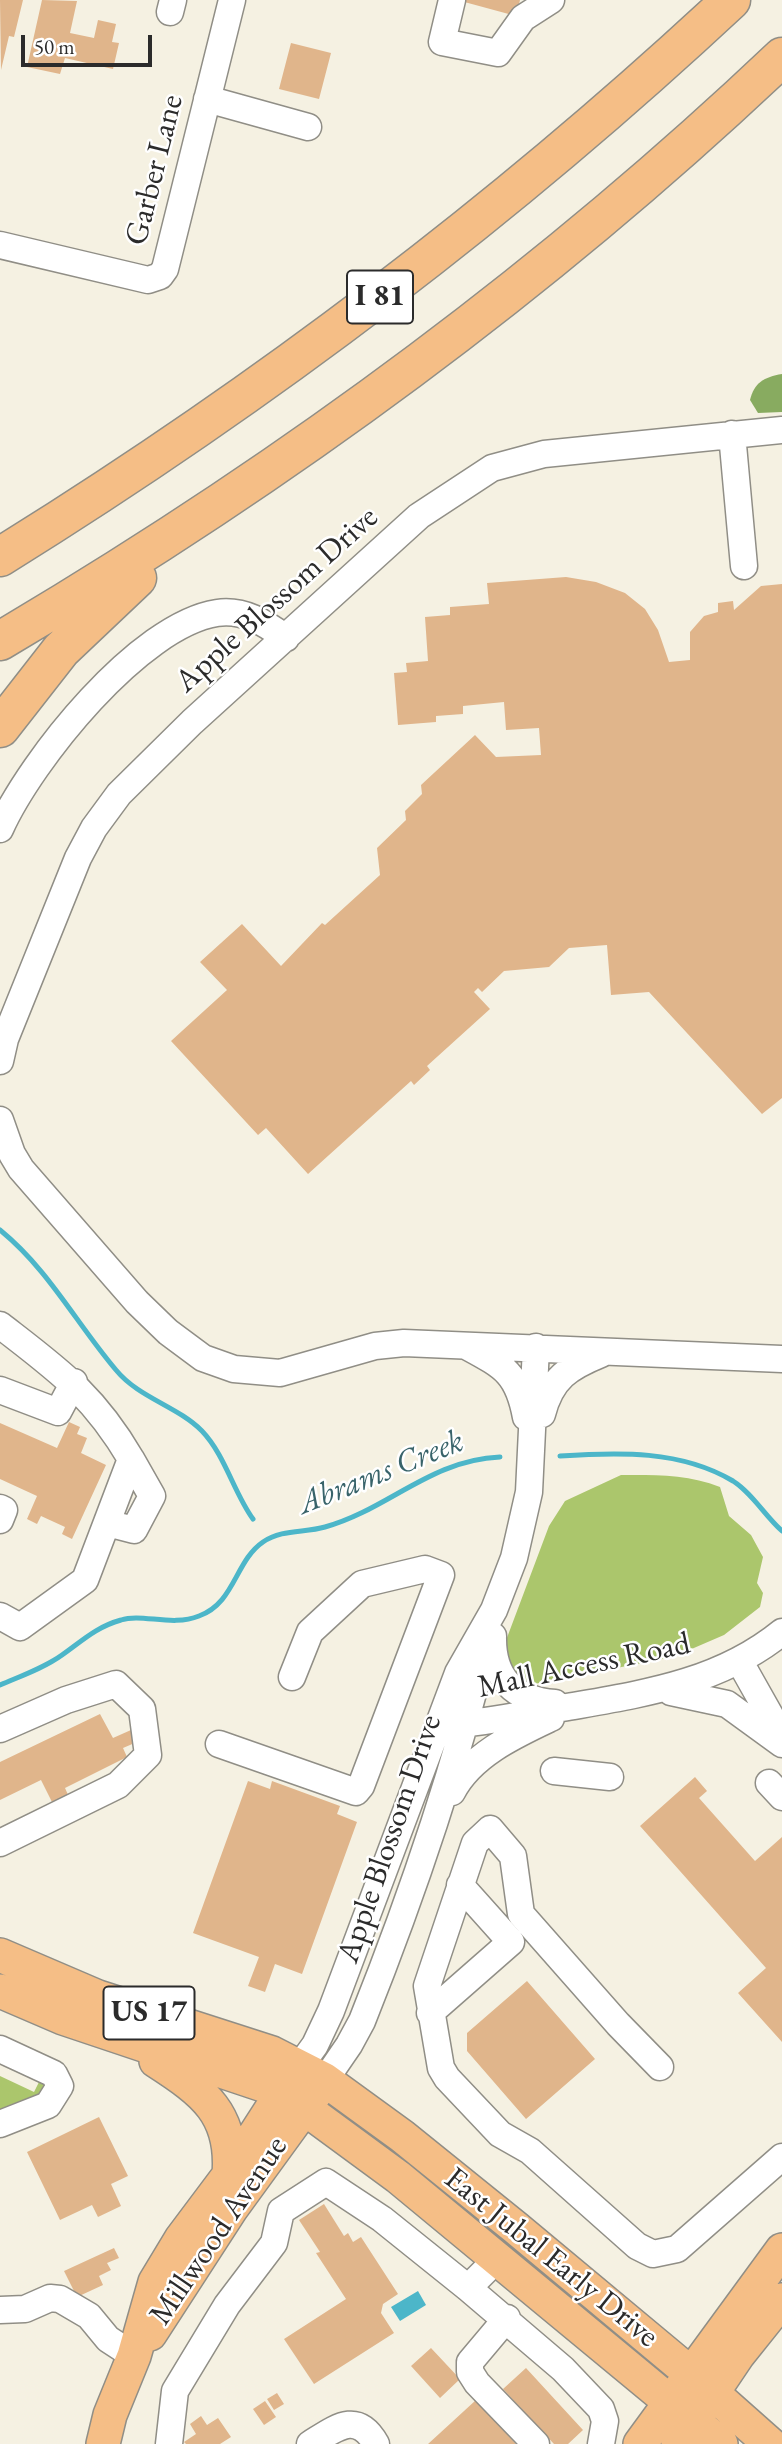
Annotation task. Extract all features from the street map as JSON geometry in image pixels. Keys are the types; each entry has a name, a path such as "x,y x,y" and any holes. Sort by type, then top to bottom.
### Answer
{"highway":[{"name":"I 81","path":"0,557 175,446 358,315 575,141 731,0"},
{"name":"I 81","path":"0,641 269,470 421,360 552,258 687,143 782,57"},
{"path":"0,728 61,650 91,619 269,470"}],"main road":[{"name":"US 17","path":"0,1955 98,1997 231,2039 303,2086"},
{"name":"Millwood Avenue","path":"0,1991 119,2037 303,2086"},
{"name":"US 17","path":"119,2037 183,2078 211,2104 226,2130 231,2152 229,2175"},
{"name":"Millwood Avenue","path":"103,2444 118,2391 134,2356 155,2283 181,2239 229,2175 303,2086"},
{"name":"Millwood Avenue","path":"134,2356 167,2311 231,2209 303,2086"},
{"name":"East Jubal Early Drive","path":"303,2086 681,2423 721,2444"},
{"name":"East Jubal Early Drive","path":"303,2086 402,2136 702,2383 771,2444"},
{"path":"640,2444 681,2423 782,2250"},
{"path":"702,2383 738,2355 780,2309"}],"street":[{"name":"Garber Lane","path":"0,245 148,280 160,276 165,269 232,0"},
{"path":"452,0 442,42 498,53 523,18 551,0"},
{"path":"208,99 309,127"},
{"name":"Apple Blossom Drive","path":"0,1061 5,1039 78,858 102,815 147,766 419,516 492,468 544,454 782,430"},
{"path":"732,434 744,566"},
{"path":"0,829 17,796 47,752 92,698 154,643 200,618 217,613 249,616 286,638"},
{"path":"0,1120 12,1154 36,1189 137,1302 177,1340 211,1362 245,1372 280,1373 375,1346 462,1344 782,1359"},
{"path":"0,1325 74,1382 108,1420 131,1459 85,1580 7,1629"},
{"path":"462,1344 500,1365 516,1381 522,1393 532,1450"},
{"name":"Apple Blossom Drive","path":"303,2086 349,2045 362,2021 436,1820 467,1724 494,1610 523,1526 532,1450 536,1347"},
{"path":"532,1450 544,1403 556,1380 572,1366 608,1351"},
{"path":"0,1390 58,1412 74,1382"},
{"path":"0,1508 4,1510 0,1520"},
{"path":"219,1744 356,1792 366,1774 440,1575 425,1569 362,1584 310,1632 292,1677"},
{"path":"494,1610 493,1652 502,1679 511,1689 539,1702 578,1705"},
{"name":"Apple Blossom Drive","path":"303,2086 315,2045 331,2011 458,1673 494,1610"},
{"name":"Mall Access Road","path":"438,1726 467,1724 659,1690 702,1678 740,1662 782,1632"},
{"name":"Mall Access Road","path":"740,1662 782,1735"},
{"path":"0,1729 66,1700 116,1684 142,1709 148,1755 118,1785 0,1843"},
{"path":"659,1690 698,1695 727,1704 782,1744"},
{"path":"475,1843 436,1820 457,1782 470,1767 523,1731 578,1705"},
{"path":"554,1771 610,1777"},
{"path":"660,2067 619,2038 521,1914 510,1850 490,1829 475,1843 428,1986 438,2058 447,2078 500,2134 530,2151 645,2251 661,2254 677,2249 782,2157"},
{"path":"430,2013 511,1942 460,1885"},
{"path":"0,2049 54,2074 60,2086 48,2105 0,2124"},
{"path":"169,2444 175,2391 227,2305 274,2243 281,2211 326,2182 382,2219 507,2318 563,2369 601,2410 605,2421 601,2444"},
{"path":"468,2288 497,2259"},
{"path":"0,2310 25,2309 50,2298 60,2299 81,2310 108,2339 134,2356"},
{"path":"507,2318 470,2362 470,2372 477,2384 536,2444"},
{"path":"310,2444 338,2427 355,2424 369,2431 376,2444"}],"green space":[{"path":"782,374 782,412 758,413 750,400 754,389 765,379"},
{"path":"621,1475 683,1477 720,1487 729,1516 751,1535 763,1557 757,1583 763,1593 760,1607 724,1635 673,1657 534,1684 512,1674 505,1643 549,1526 565,1501"},
{"path":"0,2076 34,2092 40,2080 45,2084 39,2096 0,2111"}],"water":[{"path":"418,2291 426,2305 400,2321 391,2307"}],"building":[{"path":"0,0 23,0 14,37 9,36 1,70"},
{"path":"42,0 77,1 70,33 94,38 98,20 116,24 112,42 119,43 113,69 65,58 60,74 27,67"},
{"path":"457,0 520,0 516,16"},
{"path":"291,43 331,53 319,99 279,89"},
{"path":"566,577 596,582 625,593 645,609 658,630 669,662 690,660 690,632 704,616 718,612 718,603 733,601 734,610 761,586 782,584 782,1098 762,1114 649,992 611,995 607,945 569,948 549,967 504,971 482,992 478,988 474,992 490,1009 427,1066 430,1070 414,1085 411,1081 308,1174 266,1128 258,1135 171,1041 227,990 200,962 242,924 281,966 322,923 325,925 380,875 377,848 406,820 405,811 422,794 421,785 475,735 496,757 541,755 539,728 506,730 504,702 463,706 463,714 436,716 436,722 398,725 394,673 407,672 406,663 428,661 425,617 450,615 450,607 489,604 487,583"},
{"path":"69,1422 80,1427 77,1434 87,1438 81,1453 106,1465 72,1539 62,1534 65,1527 41,1516 37,1524 27,1519 37,1496 0,1479 0,1423 57,1448"},
{"path":"100,1714 113,1738 131,1730 137,1742 123,1748 127,1757 65,1788 69,1797 53,1804 41,1780 0,1800 0,1762"},
{"path":"695,1777 707,1791 699,1798 755,1861 782,1837 782,2042 738,1993 766,1968 640,1826"},
{"path":"248,1781 270,1789 272,1781 340,1806 337,1814 357,1822 302,1974 275,1964 265,1992 248,1986 259,1957 193,1933"},
{"path":"527,1981 595,2059 526,2119 467,2051 467,2033"},
{"path":"99,2117 128,2176 111,2184 121,2206 98,2217 92,2205 60,2220 27,2152"},
{"path":"324,2204 344,2236 348,2233 353,2242 361,2237 398,2294 383,2304 381,2313 394,2333 314,2384 284,2339 346,2299 316,2253 320,2252 299,2220"},
{"path":"114,2248 119,2258 107,2263 111,2270 99,2276 103,2285 77,2297 64,2271"},
{"path":"431,2348 460,2379 440,2398 411,2366"},
{"path":"526,2368 583,2430 568,2444 554,2444 503,2389"},
{"path":"277,2393 284,2404 274,2410 267,2399"},
{"path":"476,2400 516,2444 428,2444"},
{"path":"265,2401 276,2417 264,2425 253,2409"},
{"path":"201,2416 207,2425 218,2418 231,2437 220,2444 186,2444 184,2442 196,2434 190,2424"}],"waterway":[{"path":"0,1230 33,1262 125,1380 202,1431 217,1451 253,1519"},
{"name":"Abrams Creek","path":"560,1456 649,1455 692,1463 740,1486 782,1531"},
{"name":"Abrams Creek","path":"0,1685 48,1664 112,1623 129,1618 189,1619 211,1610 228,1592 254,1550 270,1538 317,1529 348,1519 452,1467 475,1460 500,1457"}]}
